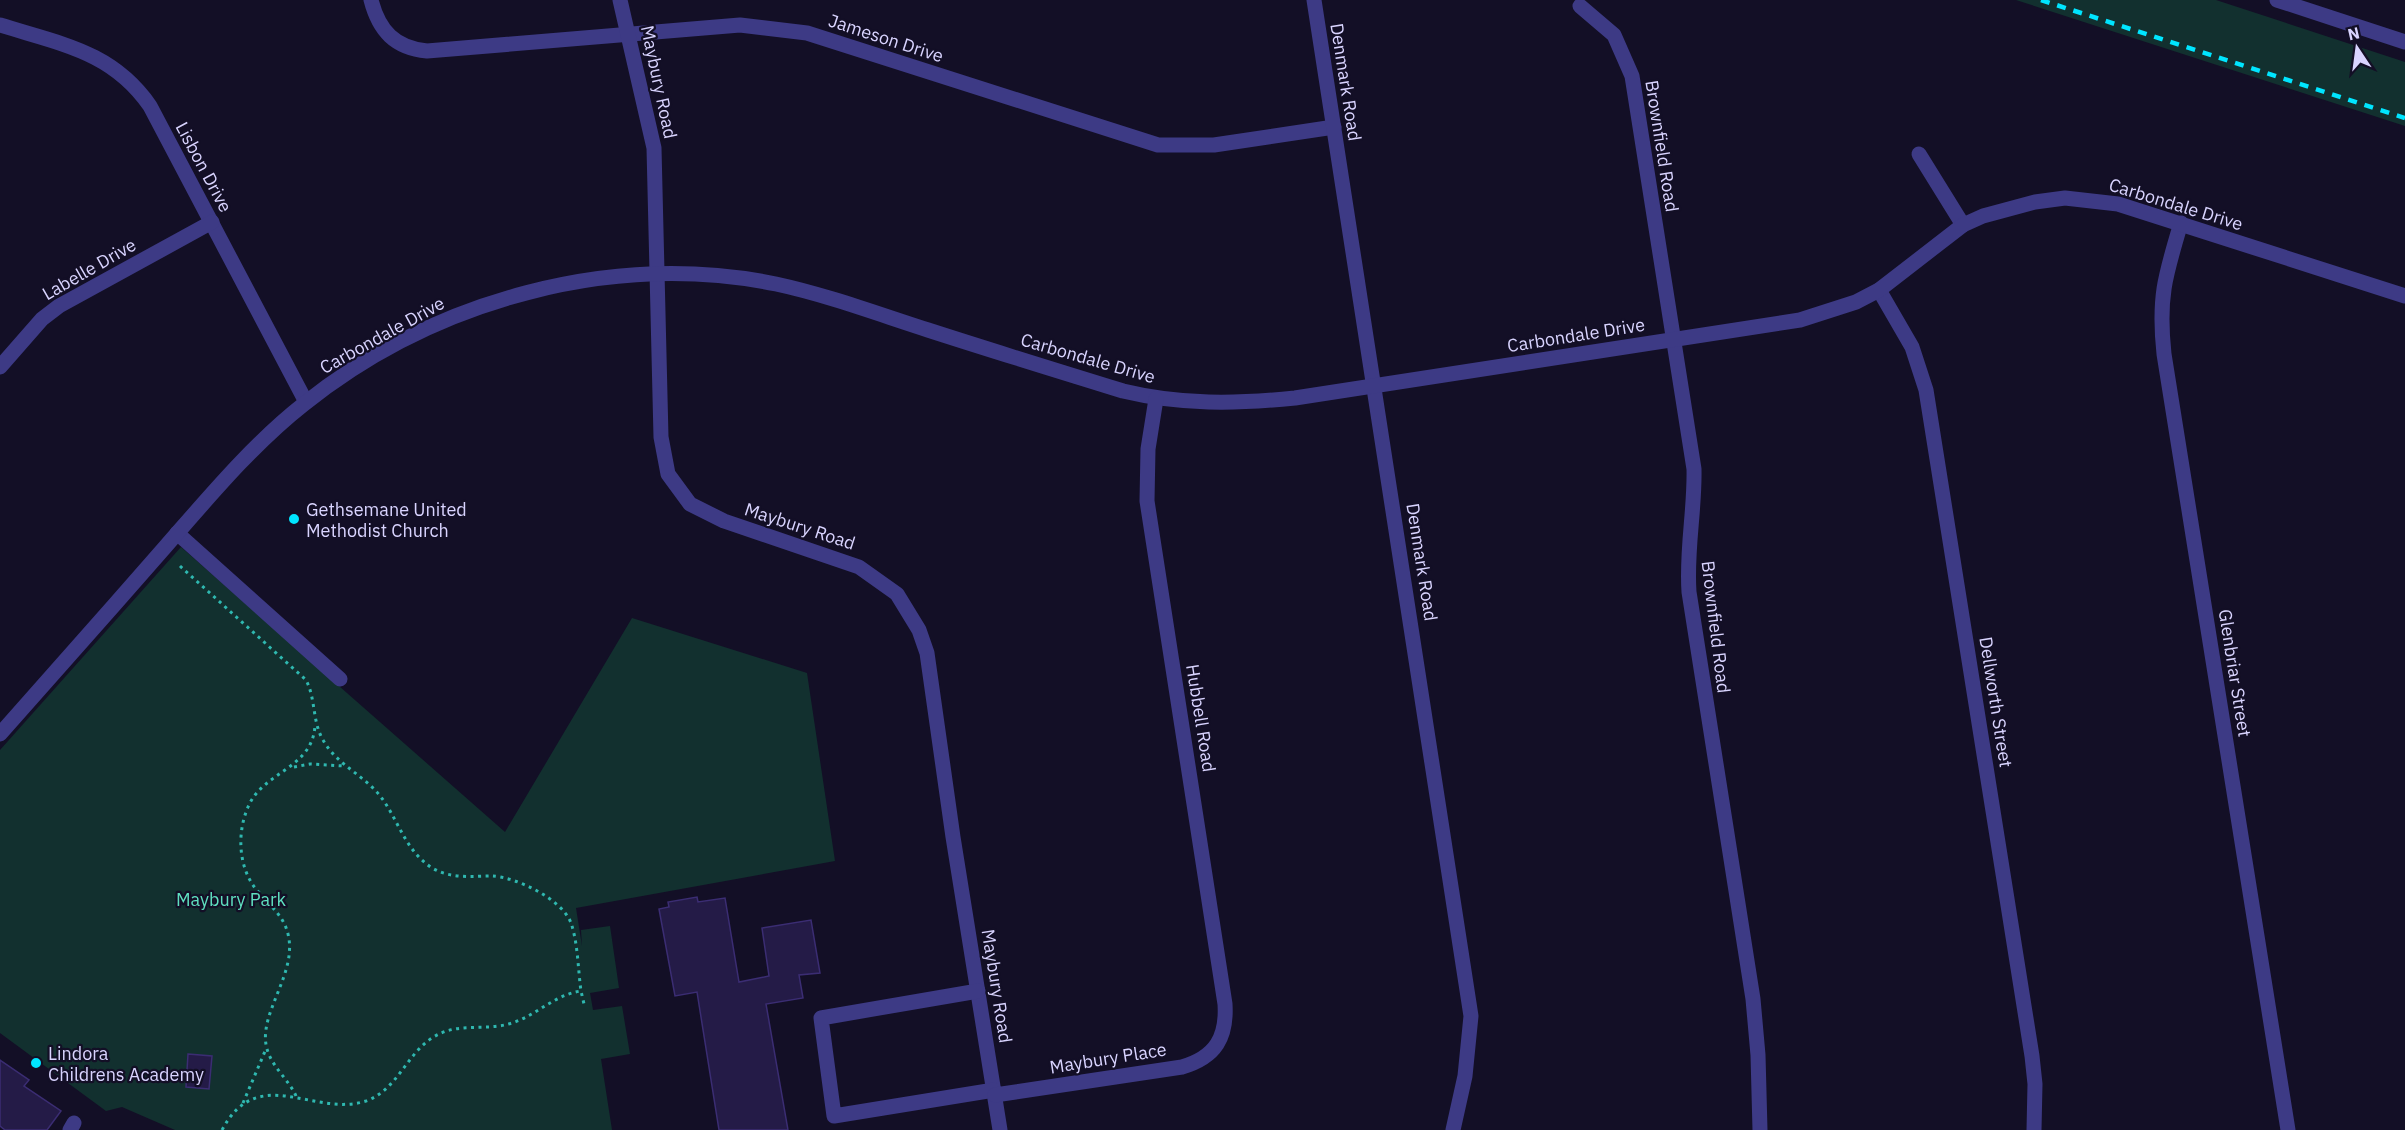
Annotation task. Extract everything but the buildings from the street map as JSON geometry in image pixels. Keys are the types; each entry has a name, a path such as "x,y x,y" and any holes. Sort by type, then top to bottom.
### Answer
{"street":[{"name":"Jameson Drive","path":"371,0 379,24 386,33 404,47 415,50 428,51 740,25 807,33 1158,145 1214,145 1334,127"},
{"name":"Maybury Road","path":"620,0 654,148 661,437 668,474 672,483 690,504 724,521 859,567 897,594 919,630 927,653 1000,1130"},
{"name":"Denmark Road","path":"1314,0 1471,1016 1465,1076 1453,1130"},
{"path":"2277,0 2405,42"},
{"name":"Brownfield Road","path":"1580,6 1614,35 1632,76 1694,468 1694,512 1687,565 1689,592 1754,999 1760,1130"},
{"name":"Lisbon Drive","path":"0,25 93,56 126,76 150,106 306,402"},
{"path":"1919,154 1963,225"},
{"name":"Carbondale Drive","path":"0,734 177,533 278,425 306,402 366,362 426,328 493,301 583,281 658,276 726,277 777,284 1123,391 1156,399 1210,404 1247,403 1374,385 1800,320 1856,302 1879,290 1963,225 2004,209 2066,198 2118,204 2405,296"},
{"name":"Labelle Drive","path":"0,367 42,319 58,306 212,222"},
{"name":"Glenbriar Street","path":"2181,223 2165,274 2161,300 2164,354 2288,1130"},
{"name":"Dellworth Street","path":"1879,290 1912,347 1926,390 2032,1056 2035,1084 2034,1130"},
{"name":"Hubbell Road","path":"1156,399 1148,449 1147,501 1225,1004 1223,1033 1218,1043"},
{"path":"177,533 340,679"},
{"name":"Maybury Place","path":"978,992 821,1018 834,1116 1182,1067 1203,1058 1218,1043"}],"path":[{"path":"180,566 296,668 313,693 322,738 345,766 374,789 411,848 434,869 453,875 494,876 527,884 563,912 571,922 584,1004"},
{"path":"292,767 313,737 316,717"},
{"path":"222,1130 242,1105 267,1048 271,1013 290,955 289,938 282,919 252,883 244,865 241,846 248,807 256,793 269,781 292,767 310,764 345,766"},
{"path":"242,1105 260,1096 296,1096 337,1106 368,1100 392,1083 418,1050 433,1037 451,1029 508,1024 534,1013 555,999 581,991"},
{"path":"267,1048 296,1096"}],"green space":[{"path":"2016,0 2216,0 2405,62 2405,126"},
{"name":"Maybury Park","path":"181,547 505,832 632,618 807,673 835,861 576,908 582,946 581,930 610,926 619,988 590,993 593,1010 622,1006 630,1054 601,1059 612,1130 175,1130 122,1107 106,1111 0,1033 0,750"}],"railway":[{"path":"2041,0 2405,118"}],"place":[{"name":"Gethsemane United Methodist Church","path":"294,519"},
{"name":"Lindora Childrens Academy","path":"36,1063"}]}
